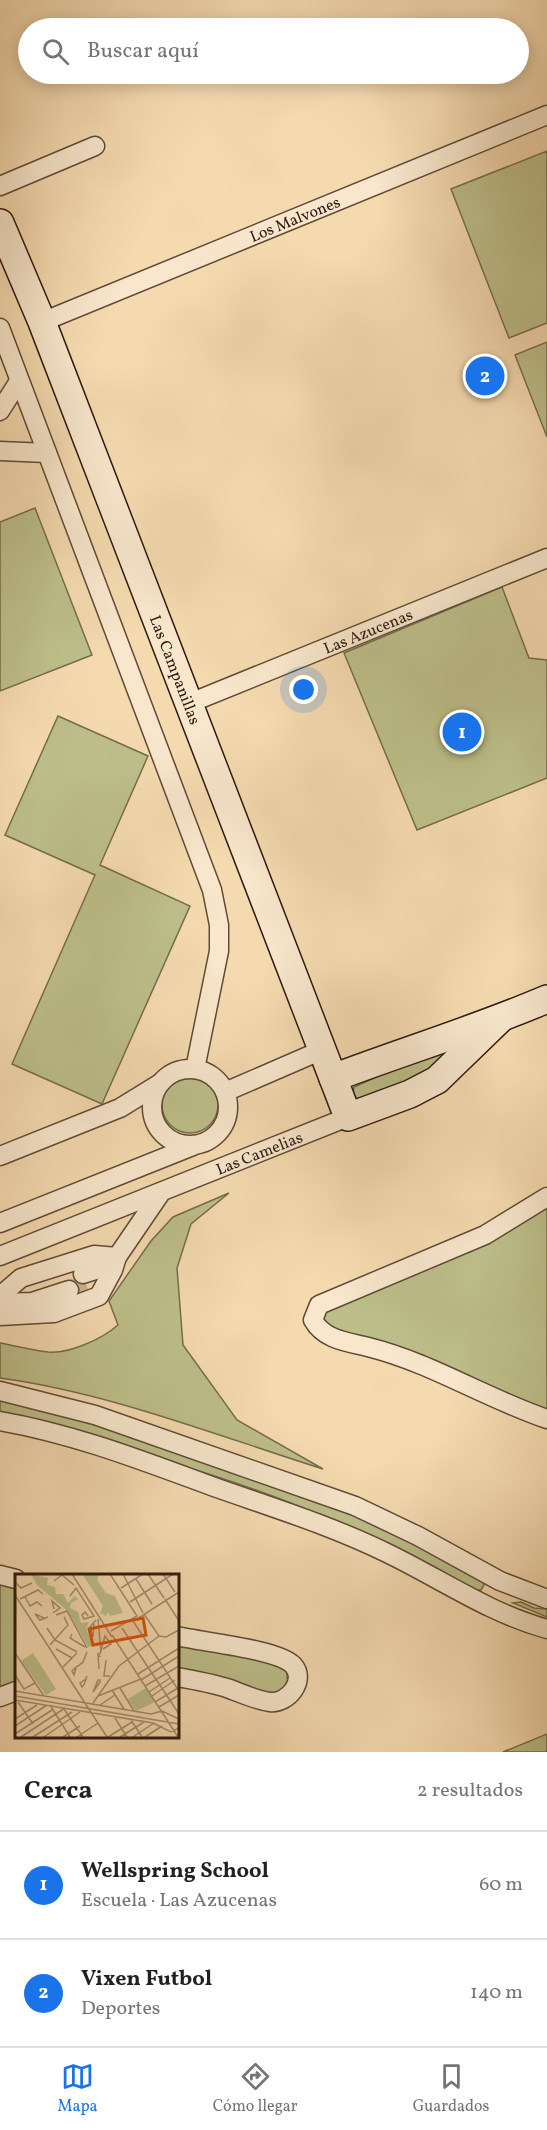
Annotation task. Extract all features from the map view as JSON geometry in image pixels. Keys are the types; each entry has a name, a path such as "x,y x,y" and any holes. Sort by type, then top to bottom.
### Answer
{"street":[{"name":"Los Malvones","path":"42,322 547,115"},
{"path":"0,186 95,146"},
{"name":"Las Campanillas","path":"0,223 42,322 348,1118"},
{"path":"0,328 212,890 219,925 219,951 195,1069"},
{"path":"0,411 19,381"},
{"path":"0,451 47,453"},
{"name":"Las Azucenas","path":"190,703 547,558"},
{"name":"Las Camelias","path":"333,1078 431,1041 500,1019 547,999"},
{"name":"Las Camelias","path":"0,1256 410,1094 437,1080 500,1019"},
{"path":"225,1092 322,1050"},
{"path":"0,1156 120,1108 181,1069 195,1069 213,1077 225,1092 228,1105 226,1119 220,1130 210,1139 0,1223"},
{"path":"159,1084 153,1096 152,1109 158,1128 172,1141 185,1145 198,1144"},
{"path":"0,1316 54,1313 99,1296 113,1270 117,1257 160,1194"},
{"path":"547,1197 485,1235 319,1305 313,1320 324,1335 423,1364 496,1400 547,1419"},
{"path":"0,1296 21,1278 43,1270 94,1255 117,1257"},
{"path":"85,1278 117,1257"},
{"path":"0,1301 67,1285"},
{"path":"0,1391 95,1414 355,1506 418,1536 500,1581 547,1599"},
{"path":"0,1421 31,1426 90,1443 295,1514 387,1553 513,1619 547,1629"},
{"path":"0,1575 15,1579"},
{"path":"488,1607 500,1581"},
{"path":"178,1636 278,1657 291,1662 296,1669 297,1680 289,1696 280,1702 271,1702 226,1688 178,1677"},
{"path":"0,1697 15,1691"}],"green space":[{"path":"547,151 547,323 509,338 451,189"},
{"path":"547,342 547,437 515,355"},
{"path":"35,508 92,655 0,691 0,522"},
{"path":"502,587 529,658 547,660 547,778 417,830 344,653"},
{"path":"58,716 148,756 100,865 190,906 102,1104 12,1064 95,875 5,835"},
{"path":"462,1039 430,1071 360,1100 353,1095 354,1087"},
{"path":"190,1077 201,1079 210,1085 216,1094 218,1105 216,1116 210,1125 201,1131 190,1133 179,1131 170,1125 164,1116 162,1105 164,1094 170,1085 179,1079"},
{"path":"229,1193 191,1224 177,1268 183,1345 237,1420 323,1469 123,1405 41,1385 0,1378 0,1343 48,1352 66,1351 94,1340 118,1325 109,1301 151,1241 173,1217"},
{"path":"547,1197 547,1419 325,1334 315,1312"},
{"path":"0,1399 185,1452 307,1496 424,1548 481,1578 484,1585 481,1590 473,1590 345,1526 264,1493 152,1456 0,1414"},
{"path":"0,1582 15,1586 15,1682 0,1689"},
{"path":"521,1602 534,1608 547,1609 547,1617 513,1603"},
{"path":"178,1642 286,1666 288,1686 274,1694 255,1692 178,1668"},
{"path":"547,1734 547,1752 503,1752"}],"tunnel":[{"path":"69,1290 87,1283"}],"place":[{"name":"Vixen Futbol","path":"485,376"},
{"name":"Wellspring School","path":"462,732"}]}
